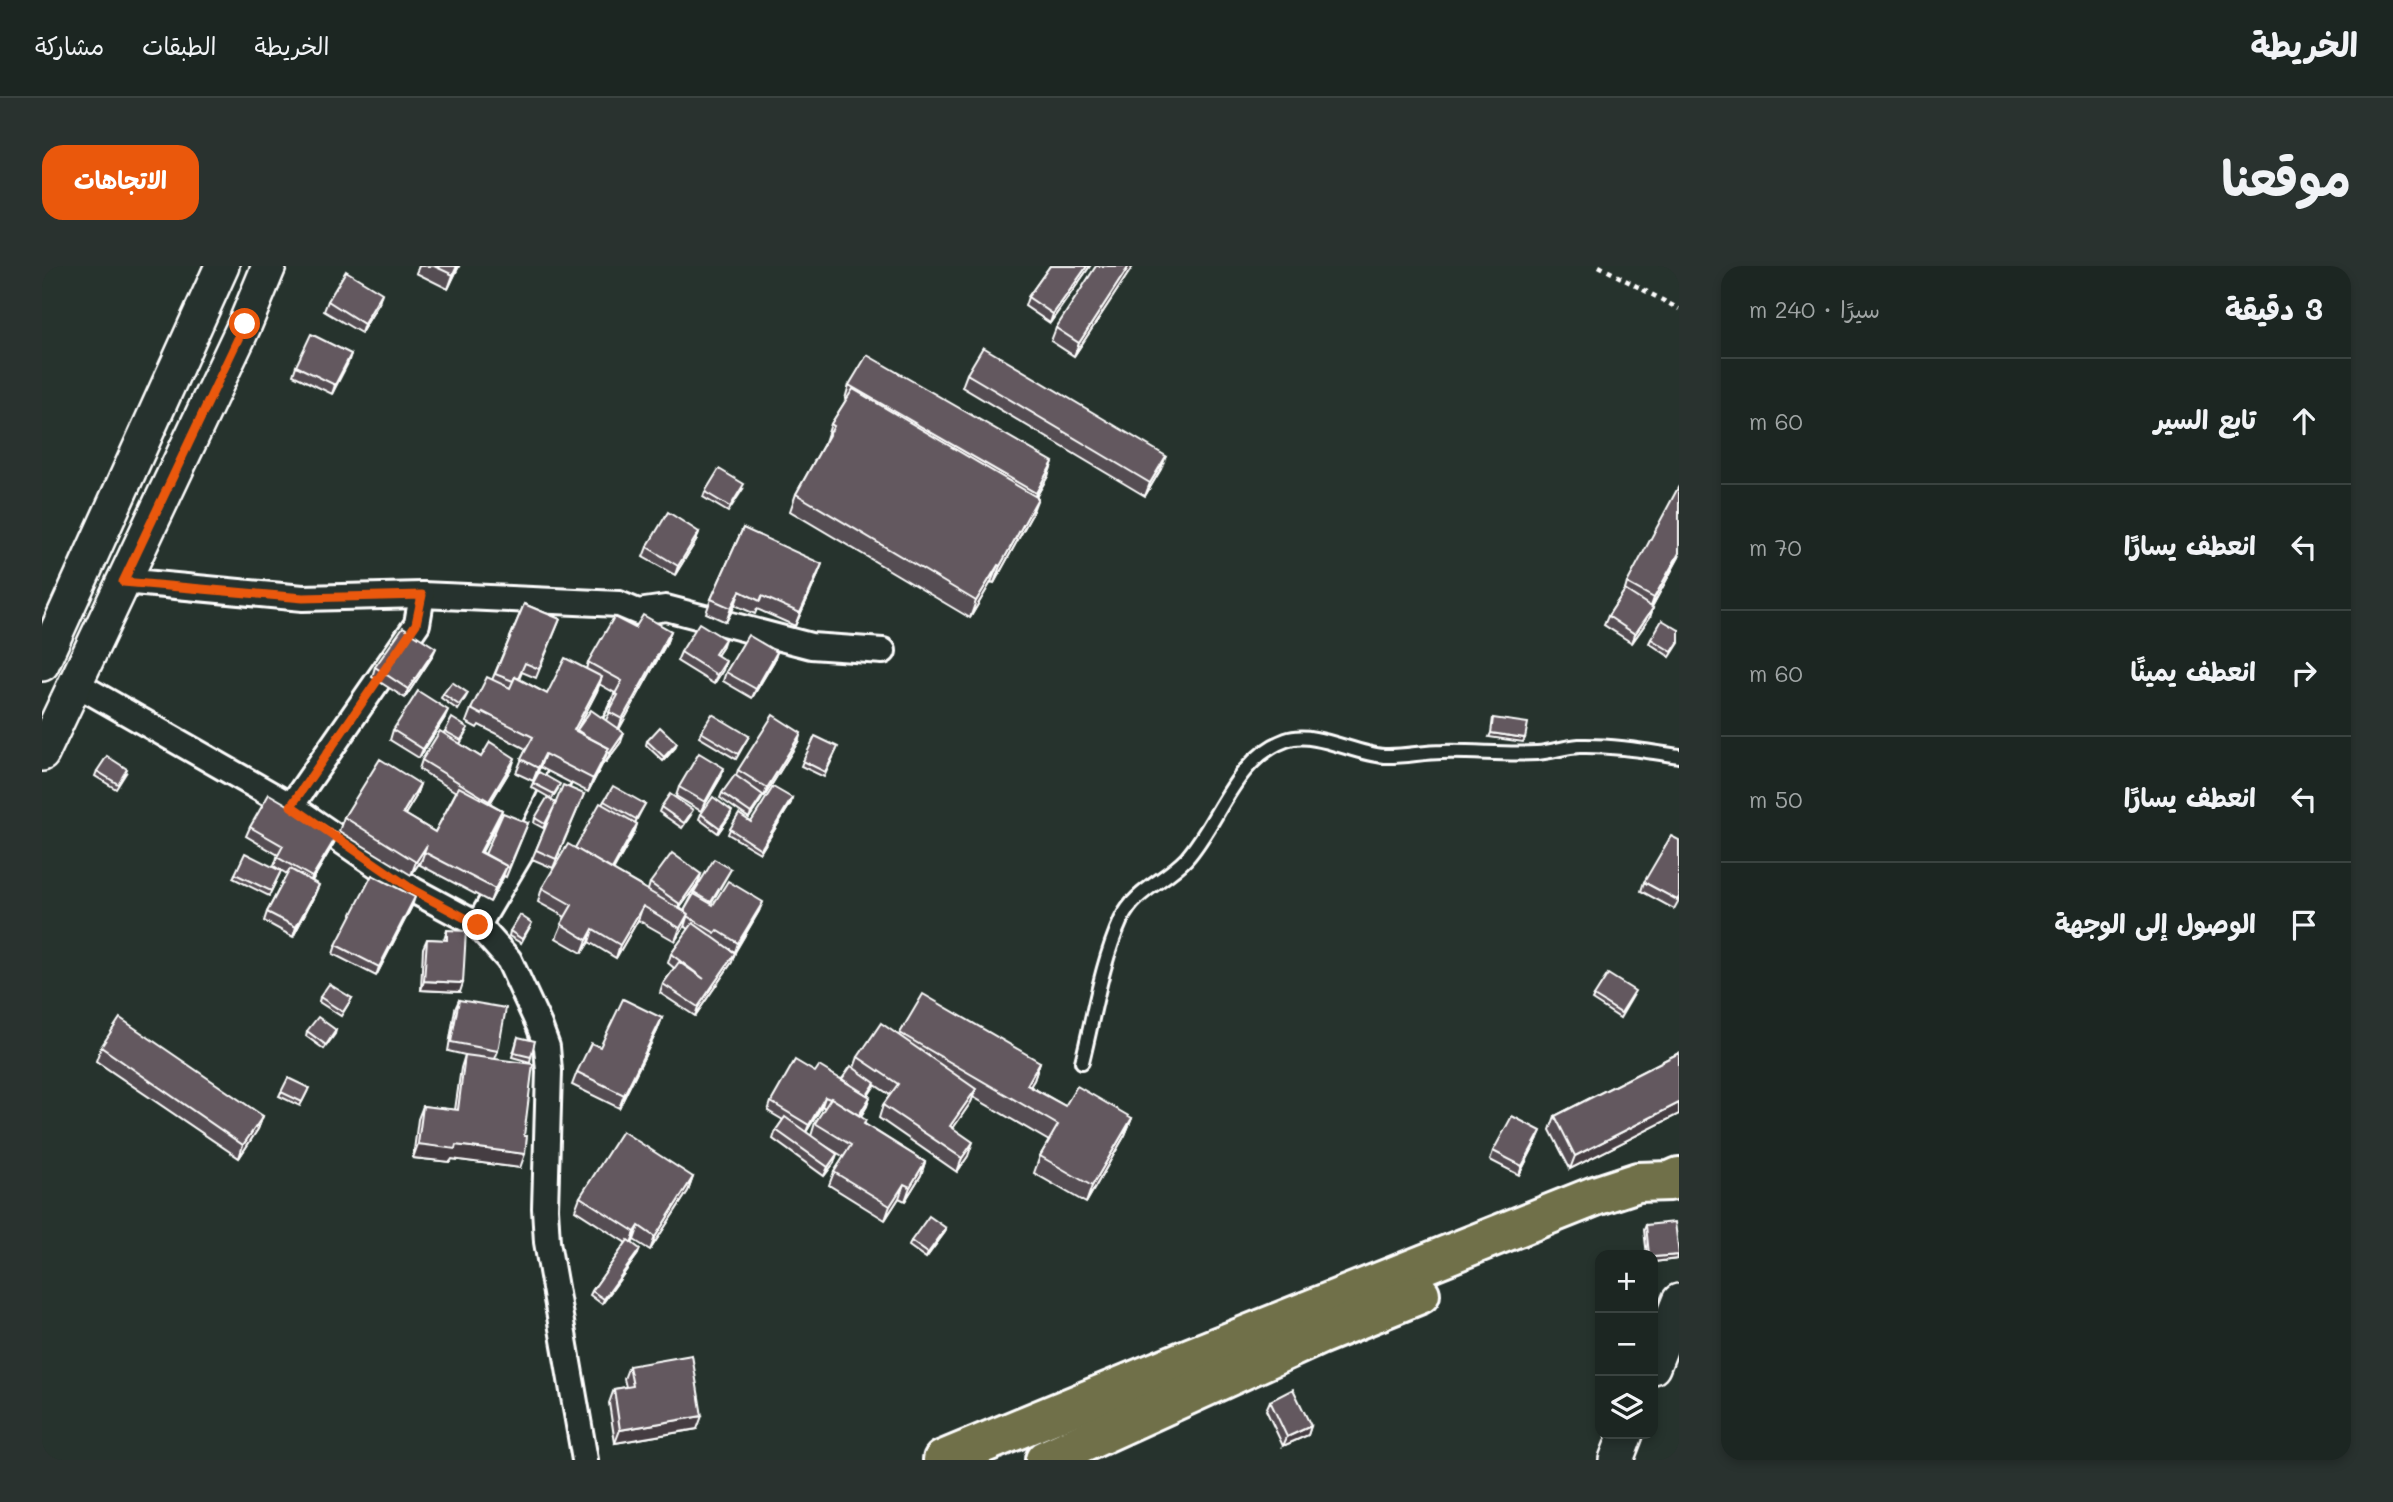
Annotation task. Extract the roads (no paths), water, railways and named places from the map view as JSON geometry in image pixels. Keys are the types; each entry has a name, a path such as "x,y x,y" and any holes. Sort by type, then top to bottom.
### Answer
{"main road":[{"path":"42,664 222,266"},
{"path":"42,754 245,324 269,266"},
{"path":"1045,1460 1078,1452 1319,1335 1627,1209 1674,1179"},
{"path":"943,1460 1179,1362 1595,1196 1638,1182 1674,1179"},
{"path":"1658,1354 1679,1301"},
{"path":"1616,1460 1624,1439"}],"street":[{"path":"123,582 303,598 422,595 619,604 638,612 666,608 811,646 883,651"},
{"path":"291,806 416,624 422,595"},
{"path":"478,925 532,834 638,612"},
{"path":"75,683 291,806 413,890 478,925 509,960 547,1047 547,1242 585,1460"}],"lane":[{"path":"1082,1062 1111,942 1122,916 1135,898 1186,859 1213,821 1242,772 1260,755 1287,739 1310,737 1358,752 1385,756 1442,751 1539,753 1578,746 1635,749 1679,756"}]}
